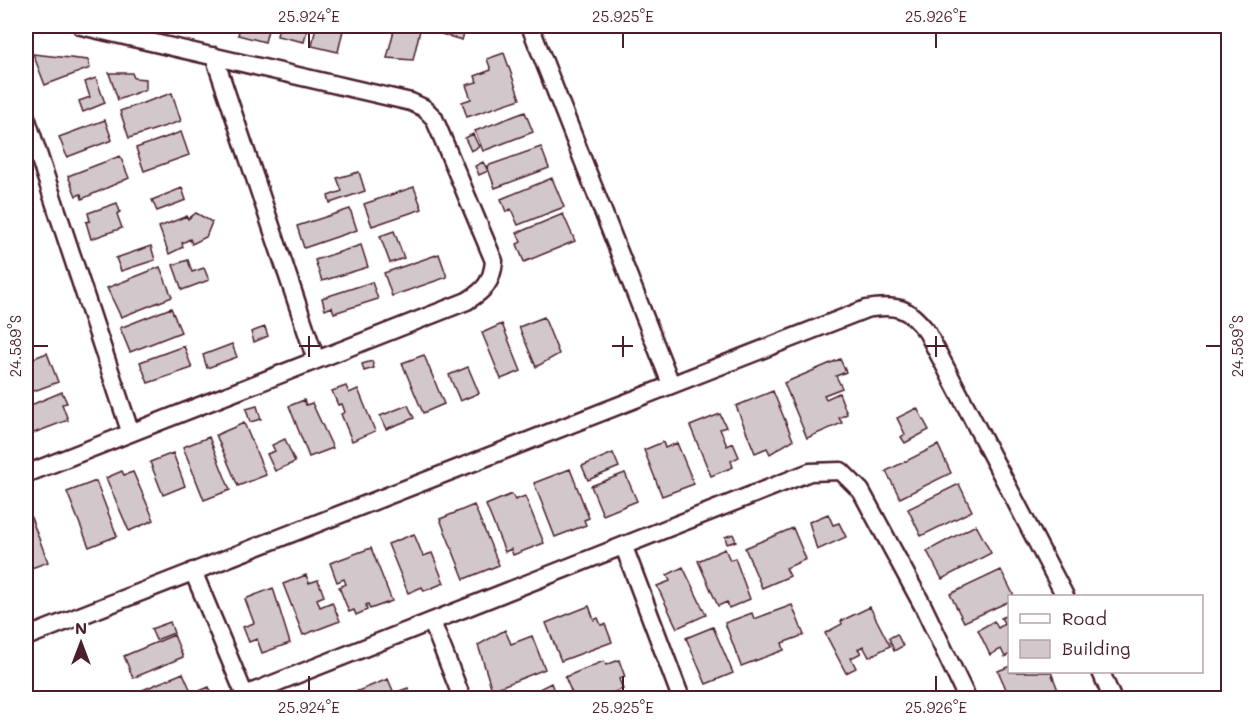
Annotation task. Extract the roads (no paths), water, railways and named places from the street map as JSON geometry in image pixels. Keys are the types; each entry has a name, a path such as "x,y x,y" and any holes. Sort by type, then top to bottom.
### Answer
{"street":[{"path":"26,474 130,431 468,301 483,291 493,278 494,261 434,118 424,108 411,102 81,26"},
{"path":"530,26 671,384"},
{"path":"214,56 316,360"},
{"path":"26,117 130,431"},
{"path":"26,637 866,309 887,306 904,309 916,318 927,332 1064,595"},
{"path":"193,571 245,697 810,472 841,471 861,491 923,606 967,699"},
{"path":"624,547 681,699"},
{"path":"432,622 462,699"},
{"path":"1101,673 1112,699"}]}
